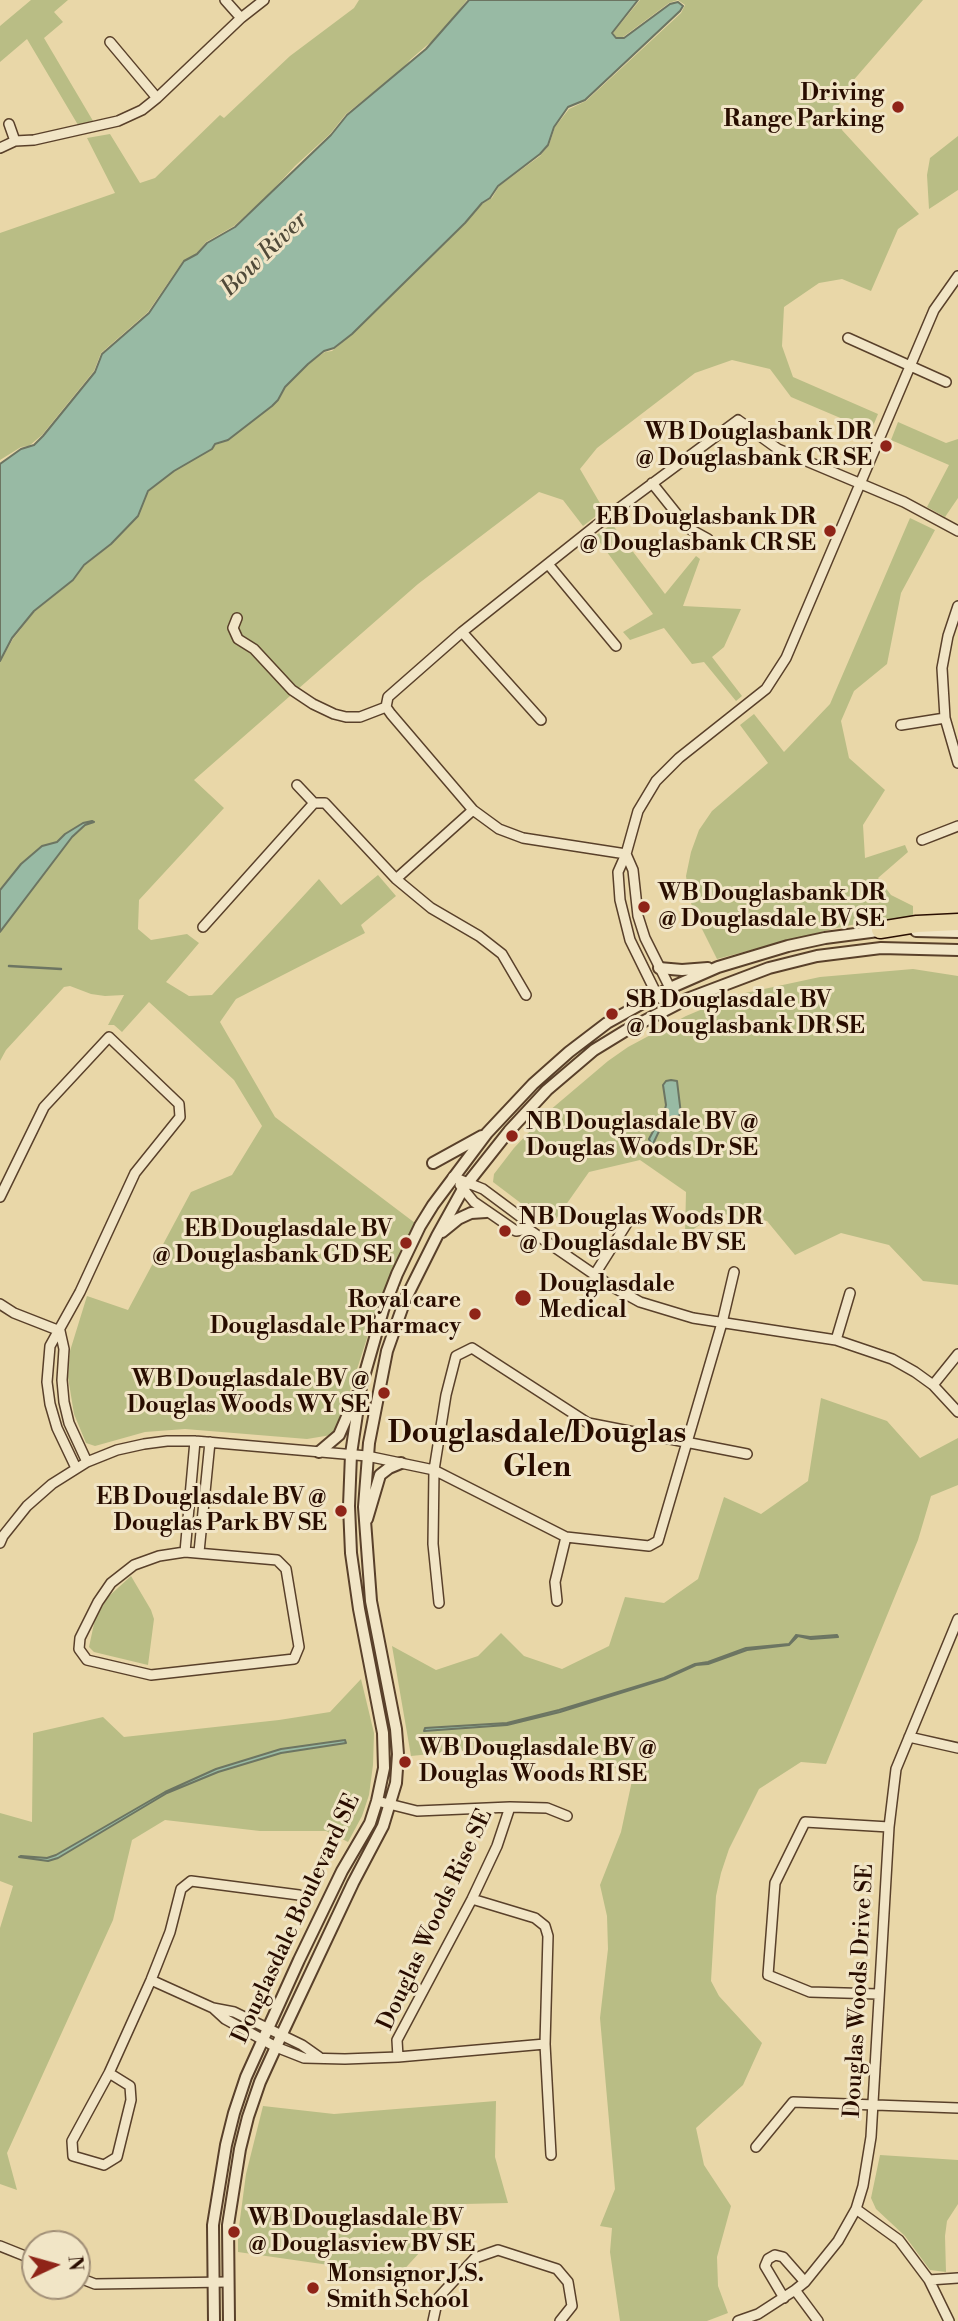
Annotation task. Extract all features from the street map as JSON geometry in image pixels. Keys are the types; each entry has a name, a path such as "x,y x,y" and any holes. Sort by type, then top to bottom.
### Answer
{"highway":[{"path":"880,930 917,924 958,922"}],"street":[{"path":"225,0 241,18"},
{"path":"0,148 15,141 34,140 118,121 142,110 264,0"},
{"path":"110,42 157,98"},
{"path":"9,124 15,141"},
{"path":"670,1006 657,995 630,940 620,900 618,872 638,811 656,781 679,758 766,689 786,658 934,310 958,276"},
{"path":"848,338 946,382"},
{"path":"386,707 388,697 463,632 652,483 738,420 778,449 904,502 958,531"},
{"path":"652,483 688,528 708,539"},
{"path":"548,564 616,646"},
{"path":"958,606 948,636 942,668 945,718 958,763"},
{"path":"237,618 233,628 238,639 254,649 292,690 313,704 346,717 360,716 386,707"},
{"path":"463,632 541,720"},
{"path":"386,707 473,810 499,829 523,838 626,854"},
{"path":"901,725 945,718"},
{"path":"297,785 314,803 325,803 396,879 431,908 479,936 502,954 526,995"},
{"path":"203,927 314,803"},
{"path":"396,879 473,810"},
{"path":"922,840 958,826"},
{"path":"626,854 633,870 638,916 670,988 670,1006"},
{"name":"Douglasdale Boulevard SE","path":"214,2321 213,2225 226,2145 246,2077 342,1871 370,1822 384,1768 383,1733 351,1553 351,1454 361,1387 383,1310 420,1226 453,1177 506,1111 569,1052 607,1023 657,995 718,967 800,943 880,930 958,932"},
{"name":"Douglasdale Boulevard SE","path":"229,2321 228,2225 240,2149 260,2082 353,1883 383,1826 396,1783 396,1729 371,1601 364,1507 368,1456 387,1351 405,1300 437,1237 466,1186 509,1131 547,1090 594,1050 670,1006 769,968 817,956 881,948 958,950"},
{"path":"659,968 682,971 718,967"},
{"path":"0,1197 44,1107 109,1038 179,1104 180,1116 135,1173 60,1331 50,1346 47,1382 57,1428 76,1468"},
{"path":"433,1163 487,1133"},
{"path":"453,1177 466,1186 483,1189 522,1218 528,1229 611,1286 640,1302 693,1318 836,1340 892,1359 933,1385 958,1412"},
{"path":"466,1186 474,1202 486,1212 516,1231 528,1229"},
{"path":"437,1237 457,1219 471,1213 486,1212"},
{"path":"595,1274 629,1220"},
{"path":"1,1537 27,1506 52,1484 87,1462 117,1450 144,1444 195,1441 368,1456 434,1470 566,1537 649,1546 659,1541 722,1323 734,1272"},
{"path":"836,1340 850,1293"},
{"path":"0,1304 14,1313 60,1331"},
{"path":"60,1331 64,1349 64,1402 69,1423 87,1462"},
{"path":"439,1603 433,1544 434,1470 446,1395 456,1356 472,1348 588,1423 747,1454"},
{"path":"933,1385 958,1354"},
{"path":"319,1452 339,1435 361,1387"},
{"path":"185,1552 195,1441"},
{"path":"199,1552 209,1442"},
{"path":"365,1525 380,1475 401,1464"},
{"path":"557,1601 555,1582 566,1537"},
{"path":"185,1552 277,1560 286,1569 299,1647 294,1659 152,1675 87,1660 79,1649 80,1638 111,1583 134,1565 159,1556 185,1552"},
{"name":"Douglas Woods Drive SE","path":"738,2321 758,2314 805,2281 838,2241 856,2209 863,2186 871,2137 889,1827 896,1769 954,1638 958,1619"},
{"path":"909,1737 958,1748"},
{"name":"Douglas Woods Rise SE","path":"377,1801 417,1811 510,1807 497,1846 472,1899 397,2040 398,2057"},
{"path":"510,1807 547,1808 568,1816"},
{"path":"878,1994 810,1992 768,1975 775,1884 805,1822 889,1827"},
{"path":"109,2073 130,2085 131,2100 117,2157 104,2165 73,2156 72,2141 109,2073 152,1980 170,1932 181,1889 191,1881 299,1895"},
{"path":"472,1899 535,1918 545,1926 548,1937 545,2044 551,2155"},
{"path":"152,1980 213,2008 234,2012 265,2035 304,2057 398,2057 545,2044"},
{"path":"756,2147 793,2102 958,2108"},
{"path":"856,2209 899,2240 929,2280 949,2321"},
{"path":"0,2246 21,2254"},
{"path":"433,2321 438,2298 475,2258 498,2250 557,2269 568,2282 572,2306 560,2321"},
{"path":"784,2298 765,2266 768,2259 775,2255 783,2257 805,2281"},
{"path":"929,2280 958,2278"},
{"path":"91,2282 228,2282"},
{"path":"795,2290 818,2321"}],"green space":[{"path":"31,0 68,0 54,12 63,22 44,38 96,126 81,130 27,39 0,62 0,26"},
{"path":"359,0 467,0 440,34 401,70 346,114 330,134 269,194 234,226 206,242 196,254 183,261 148,312 101,353 94,371 42,435 29,446 21,447 0,460 0,233 115,193 87,138 110,134 140,183 155,178 220,115 224,118 290,56 354,8"},
{"path":"640,0 678,0 669,3 623,37 616,37 613,33"},
{"path":"678,0 923,0 845,90 839,105 842,130 919,214 898,229 871,291 842,279 819,283 784,307 782,346 793,377 878,414 871,431 791,397 770,369 732,360 695,373 597,448 580,469 604,510 583,526 563,500 539,492 418,584 194,780 224,808 139,900 138,929 151,940 187,934 199,943 166,982 189,996 212,995 319,879 341,905 378,875 396,896 361,925 365,933 236,999 220,1022 275,1117 415,1223 377,1307 339,1425 331,1435 307,1439 185,1429 145,1432 95,1446 86,1443 74,1414 68,1377 70,1351 87,1296 128,1310 191,1192 232,1175 262,1126 234,1080 149,1002 122,1032 114,1025 108,1025 124,995 105,996 70,986 64,987 6,1050 0,1061 0,662 13,639 34,612 74,580 84,566 112,544 138,516 148,492 174,471 215,445 228,440 272,406 279,400 285,387 308,364 325,352 332,351 352,334 465,224 483,203 492,198 499,186 540,156 549,145 555,127 569,109 586,101 681,13 685,5"},
{"path":"958,136 958,190 929,209 927,175 930,158"},
{"path":"898,422 946,443 958,439 958,498 945,517 927,507 949,465 891,440"},
{"path":"910,518 935,530 901,593 887,664 854,691 841,721 849,758 885,790 863,825 865,858 905,845 908,852 878,878 891,895 913,906 913,917 832,929 717,959 695,915 686,876 699,830 712,811 768,763 740,725 754,714 784,752 830,704"},
{"path":"612,524 665,594 696,556 700,559 683,606 741,609 724,647 712,657 742,696 736,701 704,662 692,664 664,628 630,640 623,632 653,614 595,536"},
{"path":"913,969 958,976 958,1285 923,1281 889,1245 841,1233 795,1255 767,1221 717,1213 685,1235 686,1192 640,1160 589,1172 551,1226 493,1182 494,1174 514,1148 549,1111 628,1047 686,1016 736,995 820,977"},
{"path":"821,1398 887,1421 920,1458 958,1438 958,1485 931,1496 918,1540 826,1764 801,1762 759,1789 729,1849 721,1873 716,1896 711,1981 719,1996 762,2043 743,2085 696,2128 704,2165 731,2206 717,2257 718,2286 728,2313 707,2321 620,2321 610,2252 612,2228 600,2226 615,2189 600,2018 608,1949 607,1916 600,1885 621,1832 633,1776 571,1749 500,1747 411,1756 392,1646 436,1670 478,1656 501,1633 524,1656 562,1669 609,1646 625,1597 664,1603 698,1579 724,1497 761,1514 808,1481"},
{"path":"131,1576 154,1619 148,1665 94,1652 89,1647 95,1619 108,1597"},
{"path":"361,1679 374,1733 373,1765 369,1795 362,1816 348,1842 326,1831 260,1831 165,1820 132,1840 113,1920 7,2153 17,2190 0,2184 0,1928 13,1886 0,1881 0,1813 32,1822 33,1733 103,1717 124,1737 330,1712"},
{"path":"496,2101 495,2157 508,2203 464,2204 399,2275 238,2252 246,2174 263,2106 334,2114"},
{"path":"880,2155 958,2160 958,2204 947,2221 945,2236 946,2272 930,2270 905,2236 876,2209 871,2198"}],"water":[{"name":"Bow River","path":"469,0 638,0 612,33 616,38 624,38 670,4 678,2 683,6 585,100 568,107 554,127 548,145 540,154 498,186 490,198 352,334 308,364 285,387 272,406 228,440 215,444 212,449 174,471 148,491 138,516 111,544 84,565 73,580 34,611 12,638 0,661 0,464 21,449 34,445 43,436 95,372 102,354 149,313 184,261 197,254 207,243 235,227 331,135 347,115 426,49"},
{"path":"94,822 85,825 72,837 0,932 0,890 21,864 42,846 57,842 83,823"},
{"path":"671,1080 677,1081 681,1114 661,1127 651,1148 649,1139 663,1118 666,1105 663,1085"},
{"path":"796,1635 838,1637 811,1639 798,1636 789,1645 747,1650 708,1664 696,1665 665,1679 560,1712 507,1725 424,1731 425,1728 507,1723 559,1710 664,1678 695,1664 746,1648 789,1644"},
{"path":"345,1740 346,1743 281,1753 218,1772 167,1793 58,1858 48,1861 19,1857 47,1858 56,1855 165,1792 216,1769 281,1749"}],"waterway":[{"path":"9,966 61,969"}],"place":[{"name":"Driving Range Parking","path":"898,107"},
{"name":"WB Douglasbank DR @ Douglasbank CR SE","path":"886,446"},
{"name":"EB Douglasbank DR @ Douglasbank CR SE","path":"830,531"},
{"name":"WB Douglasbank DR @ Douglasdale BV SE","path":"644,907"},
{"name":"SB Douglasdale BV @ Douglasbank DR SE","path":"612,1014"},
{"name":"NB Douglasdale BV @ Douglas Woods Dr SE","path":"512,1136"},
{"name":"NB Douglas Woods DR @ Douglasdale BV SE","path":"505,1231"},
{"name":"EB Douglasdale BV @ Douglasbank GD SE","path":"406,1243"},
{"name":"Douglasdale Medical","path":"523,1298"},
{"name":"Royal care Douglasdale Pharmacy","path":"475,1314"},
{"name":"WB Douglasdale BV @ Douglas Woods WY SE","path":"384,1393"},
{"name":"EB Douglasdale BV @ Douglas Park BV SE","path":"341,1511"},
{"name":"WB Douglasdale BV @ Douglas Woods RI SE","path":"405,1762"},
{"name":"WB Douglasdale BV @ Douglasview BV SE","path":"234,2232"},
{"name":"Monsignor J.S. Smith School","path":"313,2288"}],"district":[{"name":"Douglasdale/Douglas Glen","path":"537,1452"}]}
